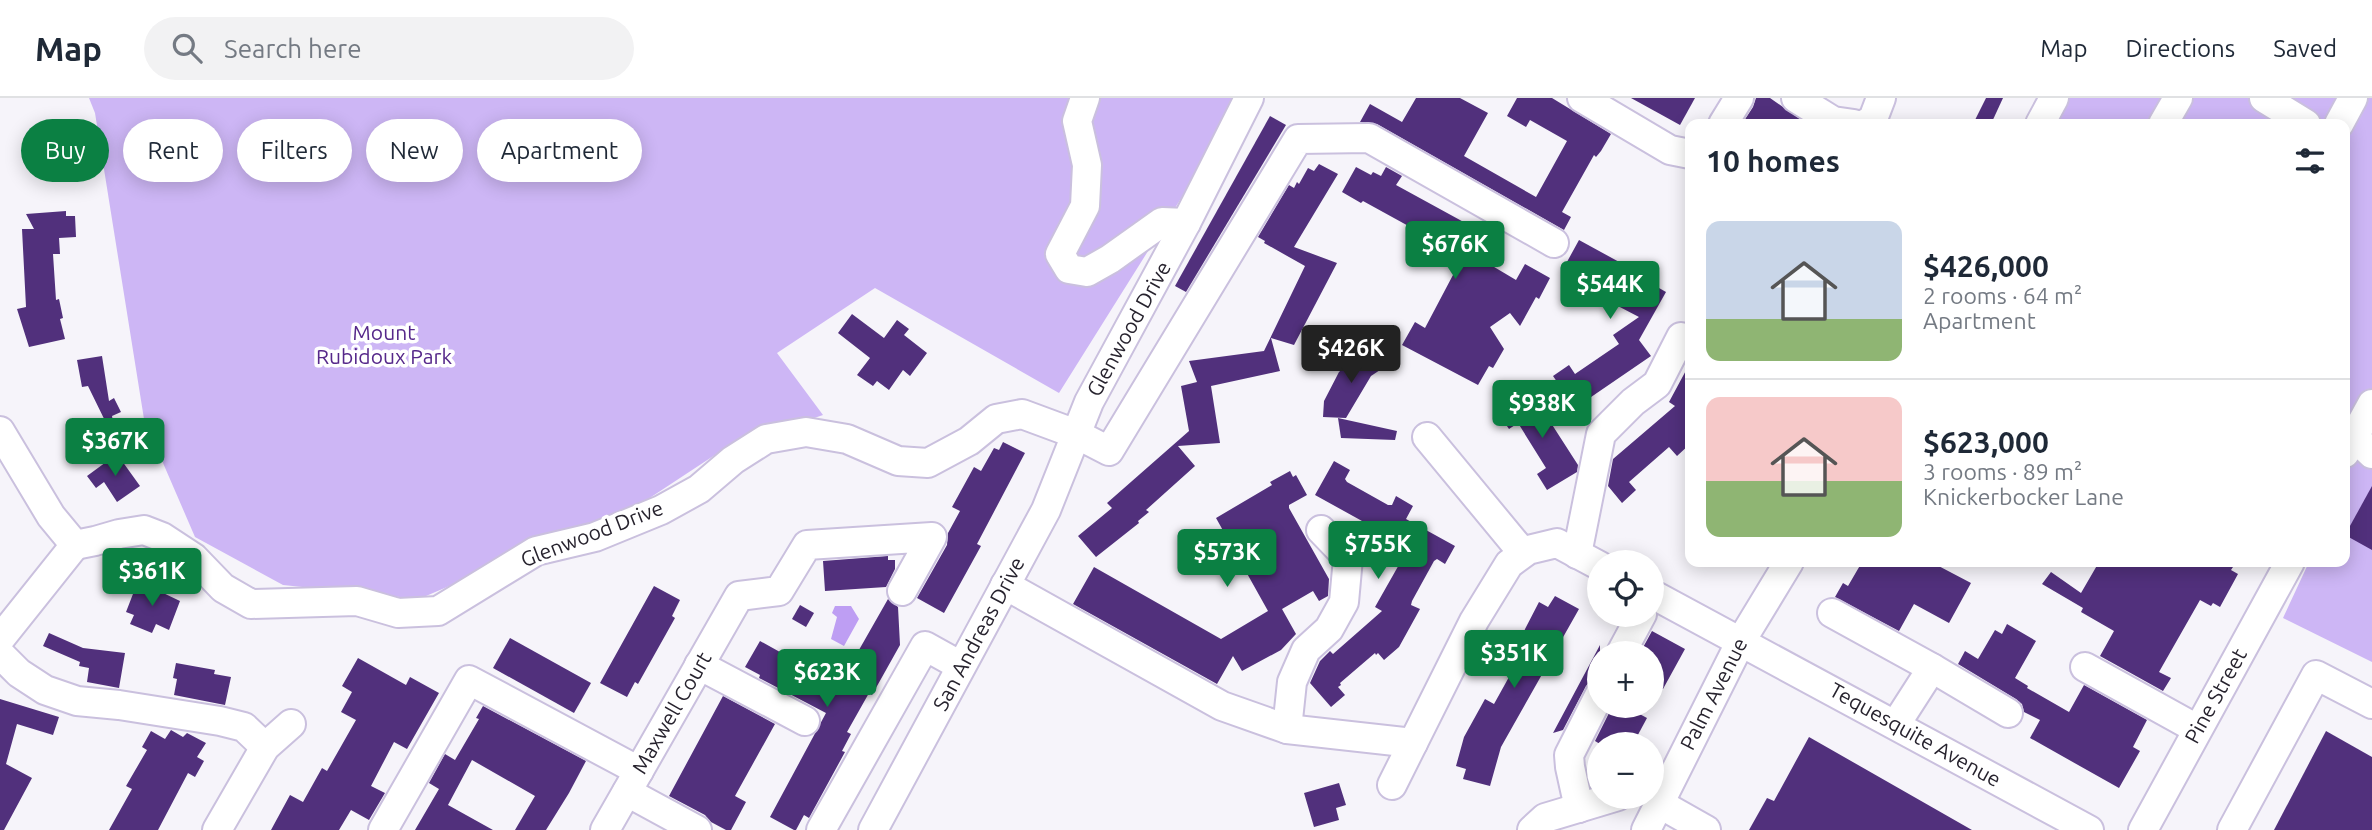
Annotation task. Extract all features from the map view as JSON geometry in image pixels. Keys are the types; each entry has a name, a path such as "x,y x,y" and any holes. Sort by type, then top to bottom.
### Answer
{"street":[{"path":"1085,98 1077,121 1087,165 1085,206 1060,254 1069,269 1087,272 1162,222 1186,223"},
{"name":"Glenwood Drive","path":"75,545 144,530 162,537 194,558 223,588 251,604 356,601 398,613 438,611 536,551 595,537 662,510 699,489 733,460 766,439 806,432 847,439 898,461 928,463 970,441 996,419 1022,414 1076,434 1089,402 1186,223 1249,98"},
{"path":"1583,98 1670,150 1685,153"},
{"path":"1726,119 1739,98"},
{"path":"1796,98 1830,119"},
{"path":"1873,119 1881,98"},
{"path":"2042,119 2053,98"},
{"path":"2166,119 2178,98"},
{"path":"2264,98 2298,119"},
{"path":"2342,119 2353,98"},
{"path":"1076,434 1109,451 1298,139 1369,138 1554,243"},
{"path":"1589,550 1601,434 1633,401 1657,384 1681,337"},
{"path":"2357,448 2372,404"},
{"path":"0,431 51,516 75,545 0,639"},
{"name":"San Andreas Drive","path":"873,830 1046,510 1076,434"},
{"path":"1427,437 1523,553"},
{"path":"1287,729 1292,682 1306,650 1329,629 1344,602 1348,558 1321,530"},
{"name":"Maxwell Court","path":"605,830 739,596 779,591 807,545 932,537 902,591"},
{"path":"1392,785 1474,621 1509,564 1528,550 1557,543 1587,559"},
{"name":"Palm Avenue","path":"1664,785 1741,641 1786,567"},
{"name":"Pine Street","path":"2143,830 2287,567"},
{"path":"1005,585 1222,706 1287,729 1413,743"},
{"name":"Tequesquite Avenue","path":"1664,600 2089,830"},
{"path":"1832,612 2008,713"},
{"path":"821,830 925,646 961,666"},
{"path":"0,654 19,673 45,690 77,701 119,705 244,727 265,747"},
{"path":"699,666 805,720"},
{"path":"2085,667 2197,729"},
{"path":"1896,724 1932,668"},
{"path":"2232,830 2316,675 2372,704"},
{"path":"383,830 469,680 633,781 697,830"},
{"path":"1579,808 1569,755 1588,718"},
{"path":"217,830 265,747 291,724"},
{"path":"1664,796 1706,830"},
{"path":"1532,830 1545,818 1587,806"},
{"name":"Palm Avenue","path":"1646,830 1654,809"}],"green space":[{"name":"Mount Rubidoux Park","path":"89,98 1244,98 1059,393 875,288 777,353 823,415 724,449 639,505 419,599 283,585 195,537 144,419 106,182 109,182 109,119 96,119"},
{"path":"2062,98 2372,98 2372,662 2283,618 2307,567 2350,567 2350,119 2051,119"}],"shaded area":[{"path":"835,606 851,606 859,619 844,646 831,639 837,617 832,613"}],"building":[{"path":"1416,98 1460,98 1488,113 1464,156 1536,197 1567,141 1530,120 1526,127 1507,116 1517,98 1552,98 1611,134 1601,151 1596,157 1594,155 1562,212 1571,217 1564,230 1377,124 1360,122 1370,104 1402,122"},
{"path":"1631,98 1695,98 1680,125"},
{"path":"1756,98 1770,98 1800,119 1745,119"},
{"path":"1986,98 2003,98 1993,119 1976,119"},
{"path":"1270,116 1286,125 1186,292 1175,286"},
{"path":"1319,164 1338,174 1294,247 1337,263 1294,345 1271,338 1280,371 1211,386 1220,443 1178,446 1195,466 1146,510 1149,512 1139,523 1096,557 1078,536 1112,508 1107,503 1189,431 1181,386 1197,382 1189,361 1264,351 1305,266 1258,237 1289,185 1294,188 1308,168 1314,171"},
{"path":"1356,167 1371,175 1373,172 1381,176 1386,167 1402,176 1396,185 1491,237 1479,258 1516,280 1525,264 1550,278 1520,326 1510,313 1490,327 1504,349 1493,368 1489,366 1478,385 1402,345 1415,322 1425,328 1463,256 1342,192"},
{"path":"66,211 66,216 75,216 76,237 59,238 60,254 53,254 56,300 59,299 65,339 29,347 17,309 26,307 22,229 34,229 26,214"},
{"path":"1579,240 1632,269 1631,272 1666,292 1639,340 1651,356 1575,408 1553,376 1569,365 1575,374 1619,344 1613,335 1639,317 1616,305 1618,302 1562,271"},
{"path":"852,314 884,338 897,320 909,329 904,335 927,353 910,376 903,370 889,390 877,381 873,386 857,375 870,358 838,333"},
{"path":"1380,351 1383,368 1371,376 1346,418 1323,417 1324,401 1339,372 1350,362"},
{"path":"102,356 109,401 114,398 121,412 112,416 115,432 111,433 88,386 82,387 77,360"},
{"path":"1685,372 1685,449 1677,456 1669,447 1629,482 1636,490 1622,503 1608,486 1613,459 1675,406 1669,402"},
{"path":"1531,392 1578,465 1577,472 1547,490 1537,474 1546,468 1518,423 1509,429 1498,413"},
{"path":"1338,418 1397,431 1395,440 1341,438"},
{"path":"1003,442 1025,453 977,544 981,546 944,613 917,598 947,545 948,533 960,511 952,507 974,467 981,471 994,448 999,450"},
{"path":"117,454 140,486 117,502 104,482 96,488 87,476"},
{"path":"1334,461 1350,470 1345,479 1347,482 1388,505 1392,505 1396,496 1413,506 1406,519 1455,546 1445,564 1437,559 1434,561 1412,601 1411,605 1420,609 1399,647 1384,660 1375,653 1340,683 1338,687 1345,695 1331,707 1310,683 1320,661 1330,651 1333,654 1382,611 1375,607 1409,547 1315,495"},
{"path":"1290,471 1293,477 1296,475 1307,495 1289,505 1289,508 1329,579 1328,596 1319,601 1313,591 1282,609 1296,634 1281,650 1242,671 1233,656 1217,684 1073,604 1094,567 1221,639 1268,611 1216,518 1272,485 1270,482"},
{"path":"2372,486 2372,550 2350,538 2350,526"},
{"path":"131,549 141,556 126,577 113,568 125,550"},
{"path":"888,556 888,560 895,560 895,569 886,587 825,591 823,561"},
{"path":"1859,567 1941,567 1971,583 1949,623 1914,604 1899,631 1835,597 1843,583 1848,586"},
{"path":"2096,567 2233,567 2231,570 2238,574 2220,607 2200,600 2159,672 2171,678 2163,691 2100,656 2114,631 2081,612 2083,608 2042,584 2051,572 2081,593"},
{"path":"138,581 180,601 169,630 156,624 152,633 130,624 134,615 126,612"},
{"path":"654,586 680,600 672,616 675,618 638,684 635,682 627,697 600,683"},
{"path":"1555,596 1579,609 1501,747 1490,786 1463,779 1466,769 1456,766 1464,737 1485,699 1494,704 1509,677 1497,670 1504,657 1509,660 1539,602 1548,607"},
{"path":"888,599 898,607 900,645 872,695 869,693 847,732 851,734 842,751 845,752 809,818 804,815 794,830 770,817 826,713 759,678 760,675 745,667 760,641 839,685"},
{"path":"800,605 814,613 806,627 792,619"},
{"path":"2007,624 2036,641 2015,678 2028,686 2027,688 2069,712 2084,685 2147,720 2133,747 2140,751 2119,788 2030,738 2040,720 2024,712 2022,704 2016,699 1958,664 1965,651 1978,659 1995,630 2002,634"},
{"path":"1652,631 1685,649 1664,687 1664,641 1647,641"},
{"path":"49,633 83,648 125,653 119,688 87,682 89,668 79,666 80,662 43,646"},
{"path":"510,638 591,683 574,713 493,668"},
{"path":"358,658 406,685 410,677 439,693 407,749 394,742 371,786 385,793 369,820 351,810 339,830 271,830 290,795 303,802 322,768 327,771 356,720 341,712 352,692 342,686"},
{"path":"176,663 215,670 214,674 231,677 225,705 174,695"},
{"path":"1587,669 1587,685 1563,730 1553,733"},
{"path":"723,696 775,724 735,796 746,802 731,830 711,822 705,815 669,796"},
{"path":"0,699 59,717 53,735 17,724 6,764 32,778 4,830 0,830"},
{"path":"483,706 586,761 569,793 546,830 515,830 535,796 472,760 448,805 493,830 415,830 439,789 429,783 445,754 455,760 479,719 476,718"},
{"path":"1606,718 1647,718 1639,732 1600,732"},
{"path":"171,730 183,737 187,733 206,743 197,757 204,761 195,777 188,773 158,830 109,830 132,789 126,786 147,750 142,747 151,731 165,739"},
{"path":"2326,731 2372,757 2372,830 2274,830"},
{"path":"1809,737 1972,830 1749,830 1767,798 1774,801"},
{"path":"1339,783 1346,805 1336,808 1339,820 1314,827 1304,793"}]}
